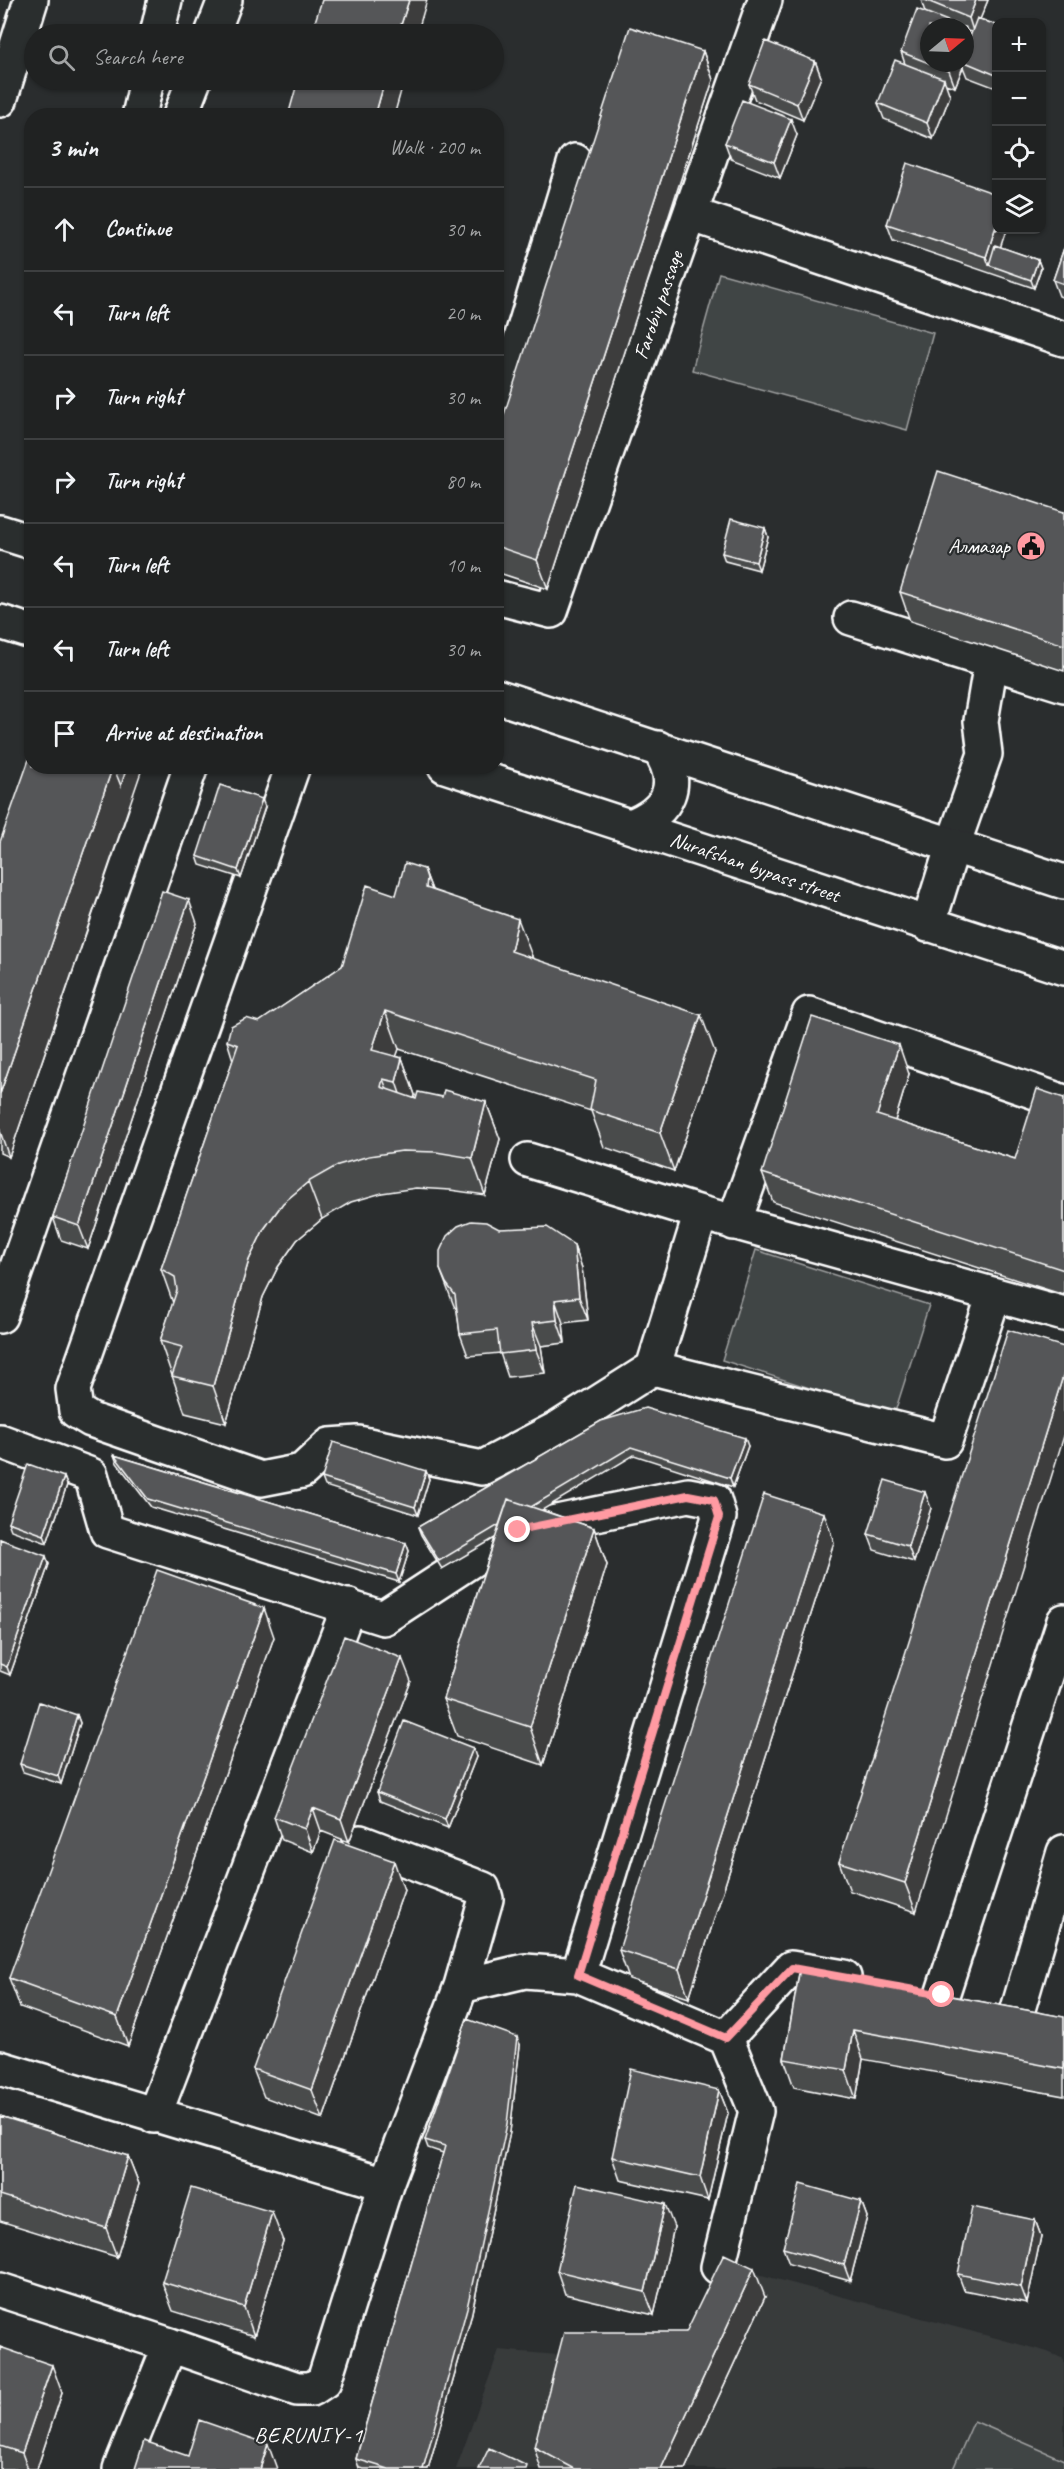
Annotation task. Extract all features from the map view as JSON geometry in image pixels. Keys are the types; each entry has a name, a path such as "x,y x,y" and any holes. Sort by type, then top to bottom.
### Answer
{"main road":[{"path":"0,100 31,0"},
{"path":"159,24 165,0"},
{"path":"216,24 225,0"},
{"name":"Farobiy passage","path":"504,599 550,611 765,0"},
{"path":"141,108 145,90"},
{"path":"183,108 190,90"},
{"path":"504,395 575,161"},
{"path":"690,214 1064,339"},
{"path":"0,532 24,540"},
{"path":"851,618 1064,686"},
{"path":"0,622 24,630"},
{"path":"928,925 985,754 981,721 991,662"},
{"path":"504,699 1064,882"},
{"path":"631,825 655,814 670,793 668,770 658,748"},
{"path":"0,1316 12,1242 188,774"},
{"path":"290,774 73,1389 76,1411 91,1420 261,1479 302,1471 330,1445 358,1443 482,1468 560,1427 653,1368 701,1213"},
{"name":"Nurafshan bypass street","path":"471,774 1064,968"},
{"path":"734,1222 809,1014 1064,1102"},
{"path":"528,1160 701,1213 1064,1314"},
{"path":"653,1368 945,1441 994,1294"},
{"path":"0,1441 91,1475 106,1531 383,1618 518,1530 688,1495 714,1500 719,1517 578,1975"},
{"path":"154,2116 349,1606"},
{"path":"1053,2015 930,1993 1057,1668 1064,1621"},
{"path":"0,2290 297,2389 312,2389 324,2381 386,2184 461,1986 486,1899 483,1889 360,1842"},
{"path":"1018,2009 1064,1852"},
{"path":"726,2038 792,1968 872,1982"},
{"path":"461,1986 525,1971 578,1975 726,2038 756,2111 718,2267"},
{"path":"0,2068 386,2184"},
{"path":"120,2469 170,2346"}],"shaded area":[{"path":"719,273 933,333 907,430 692,370"},
{"path":"756,1250 929,1305 894,1415 722,1360"},
{"path":"732,2267 1048,2352 1064,2359 1064,2469 456,2469 499,2350 571,2356 697,2354"},
{"path":"974,2421 1064,2460 1064,2469 953,2469"}],"building":[{"path":"322,0 409,0 401,24 314,24"},
{"path":"925,0 976,0 969,18"},
{"path":"917,9 940,18 920,18 920,60 901,52"},
{"path":"977,18 992,24 992,73 974,66 974,26"},
{"path":"630,27 703,51 537,560 504,549 504,414"},
{"path":"765,41 815,61 797,104 749,84"},
{"path":"895,60 920,70 920,72 944,79 927,123 878,103"},
{"path":"295,90 382,90 377,108 290,108"},
{"path":"742,100 791,119 774,162 725,143"},
{"path":"907,163 992,193 993,234 986,257 887,224"},
{"path":"995,245 1038,260 1031,280 989,265"},
{"path":"1064,248 1064,284 1053,280"},
{"path":"938,471 1064,512 1064,645 900,592"},
{"path":"731,519 765,528 756,562 722,553"},
{"path":"24,774 110,774 0,1094 0,842"},
{"path":"116,774 125,774 121,786"},
{"path":"220,785 262,799 238,870 197,856"},
{"path":"405,863 424,869 427,878 426,888 518,919 511,951 701,1015 660,1133 590,1110 596,1080 385,1011 372,1050 402,1058 396,1082 383,1079 381,1087 416,1099 418,1092 442,1097 444,1090 486,1102 472,1158 436,1152 402,1151 369,1156 338,1165 308,1182 283,1203 264,1229 249,1260 213,1386 172,1376 182,1347 160,1341 177,1290 175,1277 161,1269 238,1045 227,1041 231,1026 246,1018 259,1022 342,966 367,885 396,895"},
{"path":"162,891 189,900 79,1226 53,1217"},
{"path":"812,1017 899,1045 877,1115 1015,1159 1037,1089 1064,1098 1064,1270 762,1173"},
{"path":"471,1221 486,1222 499,1229 547,1227 574,1245 579,1297 555,1300 557,1320 532,1323 536,1350 500,1354 497,1330 460,1334 455,1295 440,1269 440,1251 447,1236 458,1226"},
{"path":"1008,1330 1064,1347 1064,1373 905,1883 839,1862"},
{"path":"645,1408 745,1438 730,1478 631,1447 531,1507 508,1499 499,1525 439,1561 418,1527 601,1421"},
{"path":"333,1442 426,1471 415,1507 322,1478"},
{"path":"114,1455 406,1543 396,1574 148,1499"},
{"path":"28,1464 64,1477 44,1535 8,1522"},
{"path":"885,1480 925,1492 908,1546 868,1534"},
{"path":"764,1494 824,1513 679,1969 619,1950"},
{"path":"508,1499 594,1528 530,1727 443,1699"},
{"path":"0,1539 46,1556 7,1667 0,1664"},
{"path":"157,1570 264,1608 117,2017 9,1978"},
{"path":"344,1636 402,1658 341,1819 313,1808 305,1829 274,1817"},
{"path":"39,1702 77,1715 58,1776 20,1764"},
{"path":"404,1721 473,1748 445,1819 377,1792"},
{"path":"335,1840 394,1861 312,2090 253,2069"},
{"path":"800,1968 1064,2017 1064,2069 853,2030 846,2070 784,2059"},
{"path":"467,2019 517,2037 507,2124 467,2308 423,2469 389,2469 356,2459 445,2146 425,2140"},
{"path":"631,2069 719,2090 700,2177 612,2157"},
{"path":"0,2116 128,2156 106,2228 0,2195"},
{"path":"577,2184 665,2204 645,2292 557,2271"},
{"path":"800,2184 861,2201 844,2265 783,2248"},
{"path":"191,2188 272,2212 244,2307 162,2282"},
{"path":"972,2207 1035,2220 1021,2287 958,2274"},
{"path":"724,2254 754,2268 661,2469 575,2469 534,2447 564,2332 686,2332"},
{"path":"0,2347 52,2365 22,2453 0,2446"},
{"path":"199,2420 268,2444 260,2469 135,2469 144,2441 188,2456"},
{"path":"489,2448 527,2466 526,2469 479,2469"}],"place":[{"name":"Алмазар","path":"1031,546"}],"district":[{"name":"BERUNIY-1","path":"309,2434"}],"route":[{"path":"518,1530 688,1495 714,1500 719,1517 578,1975 726,2038 792,1968 942,1995"}]}
